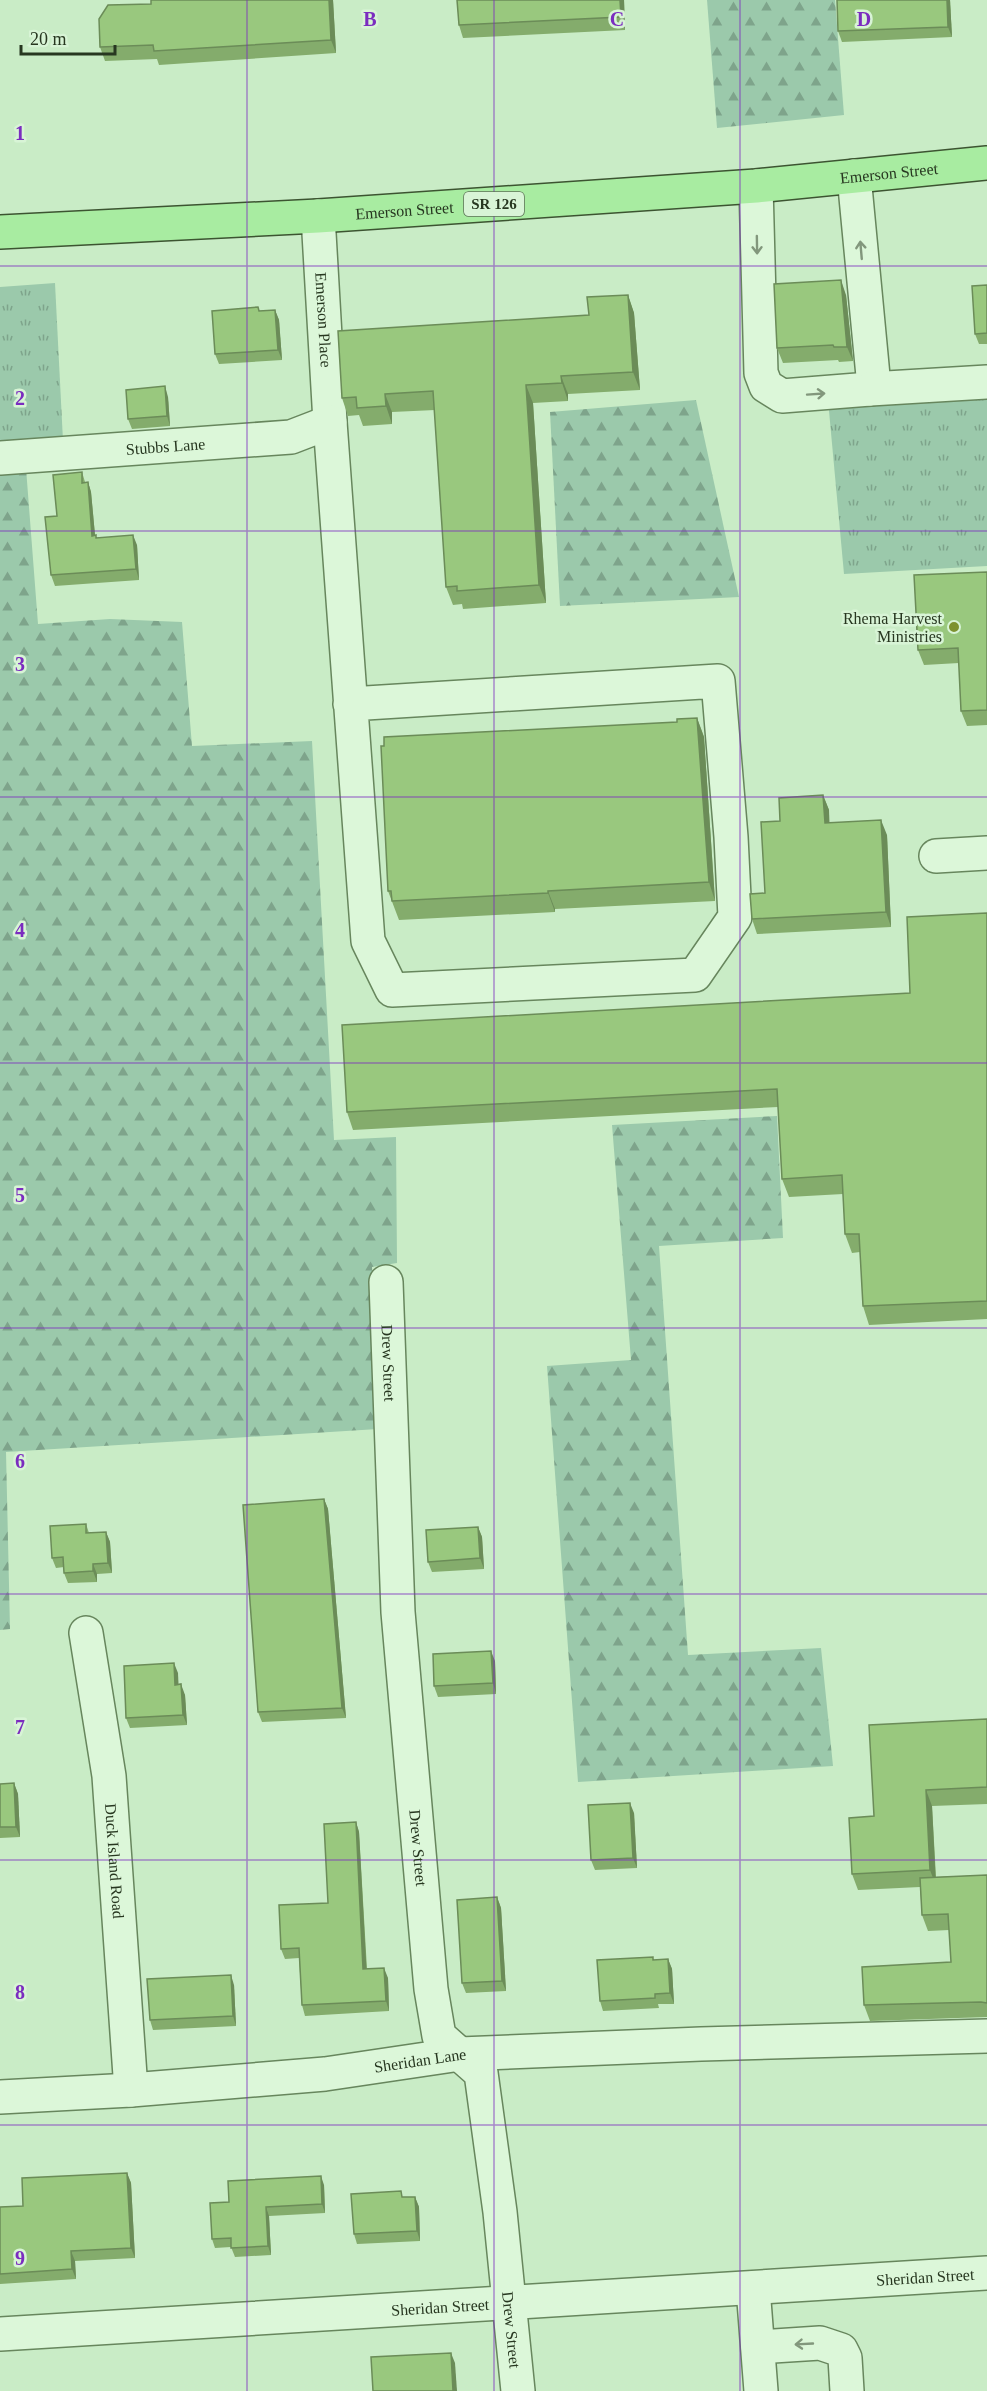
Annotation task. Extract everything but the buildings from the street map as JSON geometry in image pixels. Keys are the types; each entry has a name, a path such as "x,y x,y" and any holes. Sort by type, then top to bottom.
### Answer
{"main road":[{"name":"Emerson Street","path":"0,232 318,216 756,186 987,163"}],"street":[{"path":"854,176 873,376 870,389"},
{"path":"756,186 761,373 766,386 782,396 987,382"},
{"name":"Emerson Place","path":"318,216 330,422 350,704 368,941 392,990 695,975 735,917 732,837 718,681 350,704"},
{"name":"Stubbs Lane","path":"0,458 291,437 330,422"},
{"path":"936,856 987,854"},
{"name":"Drew Street","path":"386,1282 398,1612 431,1989 439,2036 481,2073 500,2212 518,2391"},
{"name":"Duck Island Road","path":"86,1633 109,1776 131,2090"},
{"name":"Sheridan Lane","path":"0,2097 131,2090 325,2074 460,2054 987,2036"},
{"name":"Sheridan Street","path":"0,2334 987,2273"},
{"path":"753,2288 761,2391"},
{"path":"758,2347 820,2343 841,2350 845,2358 847,2391"}],"green space":[{"path":"707,0 835,0 844,115 717,128"},
{"path":"55,283 63,441 0,445 0,287"},
{"path":"987,391 987,566 844,574 828,400"},
{"path":"696,400 739,597 560,606 550,412"},
{"path":"26,468 38,624 110,619 182,622 192,746 312,741 334,1140 396,1137 397,1263 372,1267 378,1429 6,1452 10,1629 0,1630 0,470"},
{"path":"777,1116 783,1238 659,1246 688,1655 821,1648 833,1766 578,1782 547,1366 631,1360 612,1125"}],"place":[{"name":"Rhema Harvest Ministries","path":"954,627"}]}
